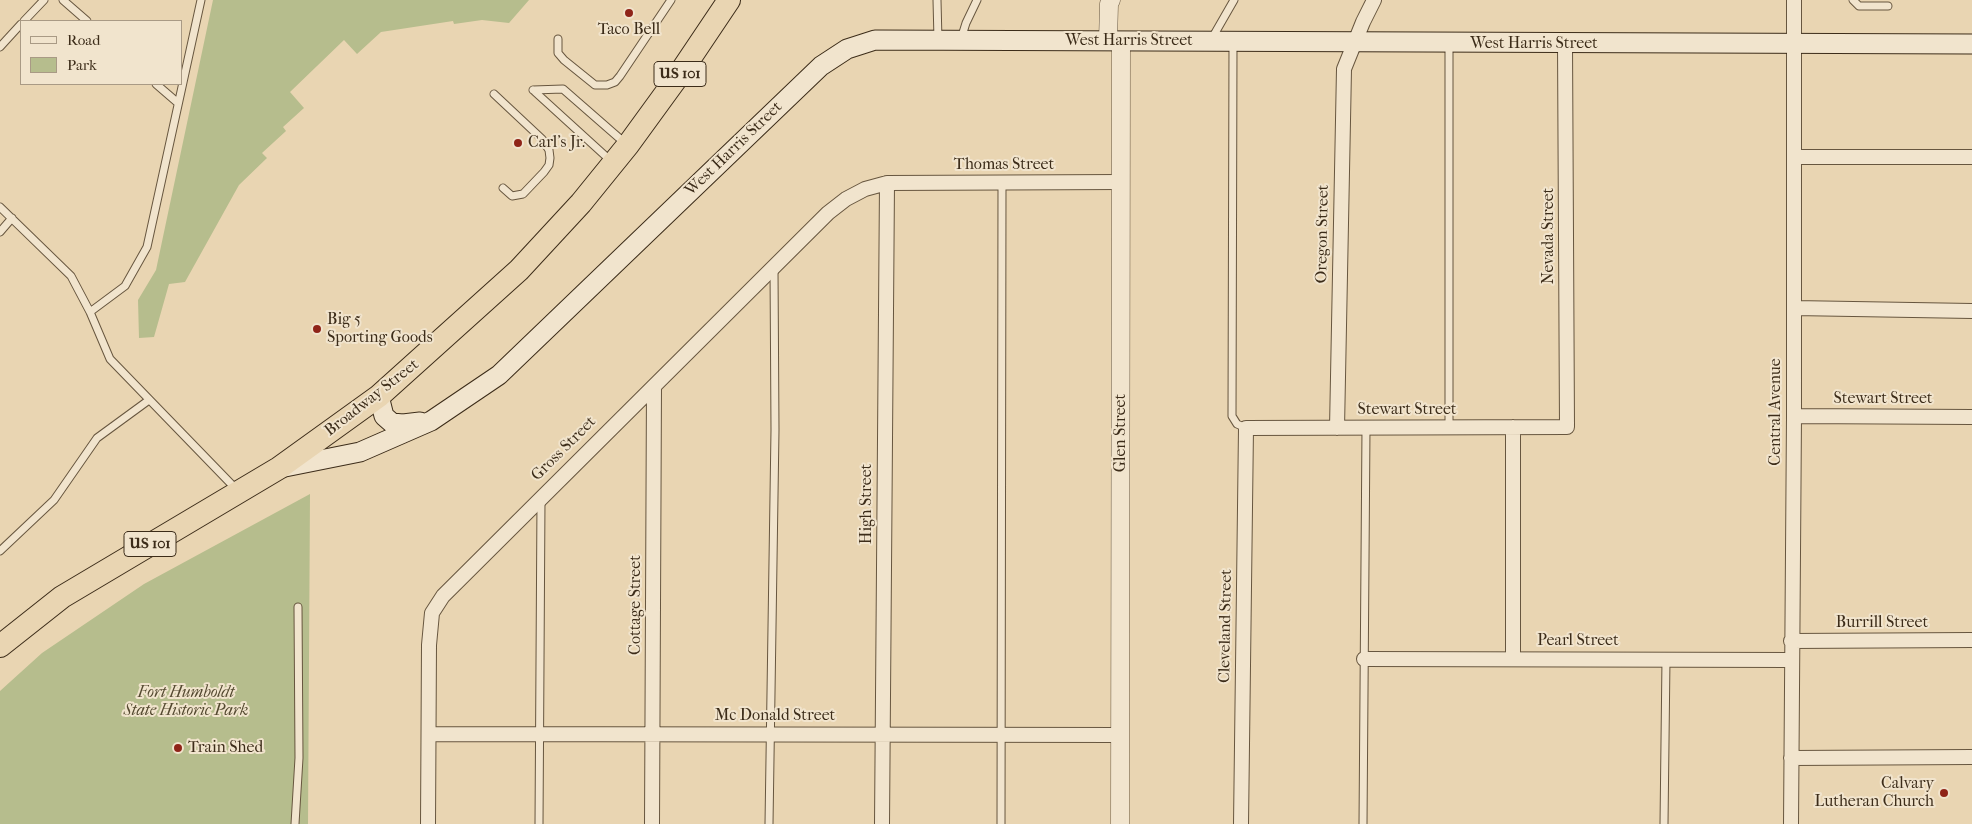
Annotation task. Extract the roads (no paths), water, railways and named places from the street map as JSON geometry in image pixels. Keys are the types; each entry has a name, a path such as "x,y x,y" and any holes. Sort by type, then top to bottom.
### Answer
{"highway":[{"name":"Broadway Street","path":"0,646 62,597 240,493 279,468 379,396 519,270 614,163 676,79 729,0"}],"main road":[{"name":"West Harris Street","path":"279,468 360,452 431,421 499,375 821,66 847,49 875,40 1355,44 1972,44"},
{"name":"West Harris Street","path":"379,396 384,416 392,423 403,424 431,421"}],"street":[{"name":"Glen Street","path":"1111,0 1109,4 1115,41 1121,182 1120,824"},
{"name":"Oregon Street","path":"1337,428 1344,69 1374,0"},
{"name":"Central Avenue","path":"1791,824 1794,416 1794,0"},
{"name":"Nevada Street","path":"1566,44 1567,428"},
{"path":"1794,157 1972,157"},
{"name":"Thomas Street","path":"887,183 1121,182"},
{"name":"Gross Street","path":"428,824 429,645 432,613 443,596 828,213 846,199 865,189 887,183"},
{"name":"High Street","path":"882,824 887,183"},
{"path":"1794,308 1972,311"},
{"name":"Cottage Street","path":"652,824 654,386"},
{"name":"Stewart Street","path":"1794,416 1972,417"},
{"name":"Stewart Street","path":"1246,428 1567,428"},
{"name":"Cleveland Street","path":"1241,824 1246,428"},
{"path":"1513,428 1513,658"},
{"name":"Burrill Street","path":"1791,641 1972,640"},
{"name":"Pearl Street","path":"1364,659 1666,658 1791,660"},
{"name":"Mc Donald Street","path":"430,734 1120,735"},
{"path":"1791,758 1972,756"}],"lane":[{"path":"25,20 44,0"},
{"path":"63,0 86,20"},
{"path":"90,312 125,286 147,247 201,0"},
{"path":"558,39 558,53 564,60 595,85 607,85 615,82 620,76 671,0"},
{"path":"937,0 938,40"},
{"path":"961,40 966,23 977,0"},
{"path":"1210,42 1234,0"},
{"path":"1846,0 1860,6 1888,6"},
{"path":"1852,0 1860,6"},
{"path":"0,47 20,25"},
{"path":"1233,42 1232,416 1237,424 1246,428"},
{"path":"1449,44 1449,428"},
{"path":"157,85 178,103"},
{"path":"614,163 533,90 563,89 628,146"},
{"path":"494,94 542,139 549,150 550,158 544,172 522,194 512,196 503,188"},
{"path":"1000,824 1002,182"},
{"path":"0,207 71,276 90,312 110,360 240,493"},
{"path":"0,232 12,218"},
{"path":"769,824 772,734 775,430 774,266"},
{"path":"0,551 54,500 97,438 149,400"},
{"path":"1363,824 1366,428"},
{"path":"539,824 541,497"},
{"path":"295,824 299,758 298,607"},
{"path":"1664,824 1666,658"}],"place":[{"name":"Taco Bell","path":"629,13"},
{"name":"Carl's Jr.","path":"518,143"},
{"name":"Big 5 Sporting Goods","path":"317,329"},
{"name":"Train Shed","path":"178,748"},
{"name":"Calvary Lutheran Church","path":"1944,793"}],"park label":[{"name":"Fort Humboldt State Historic Park","path":"186,702"}]}
